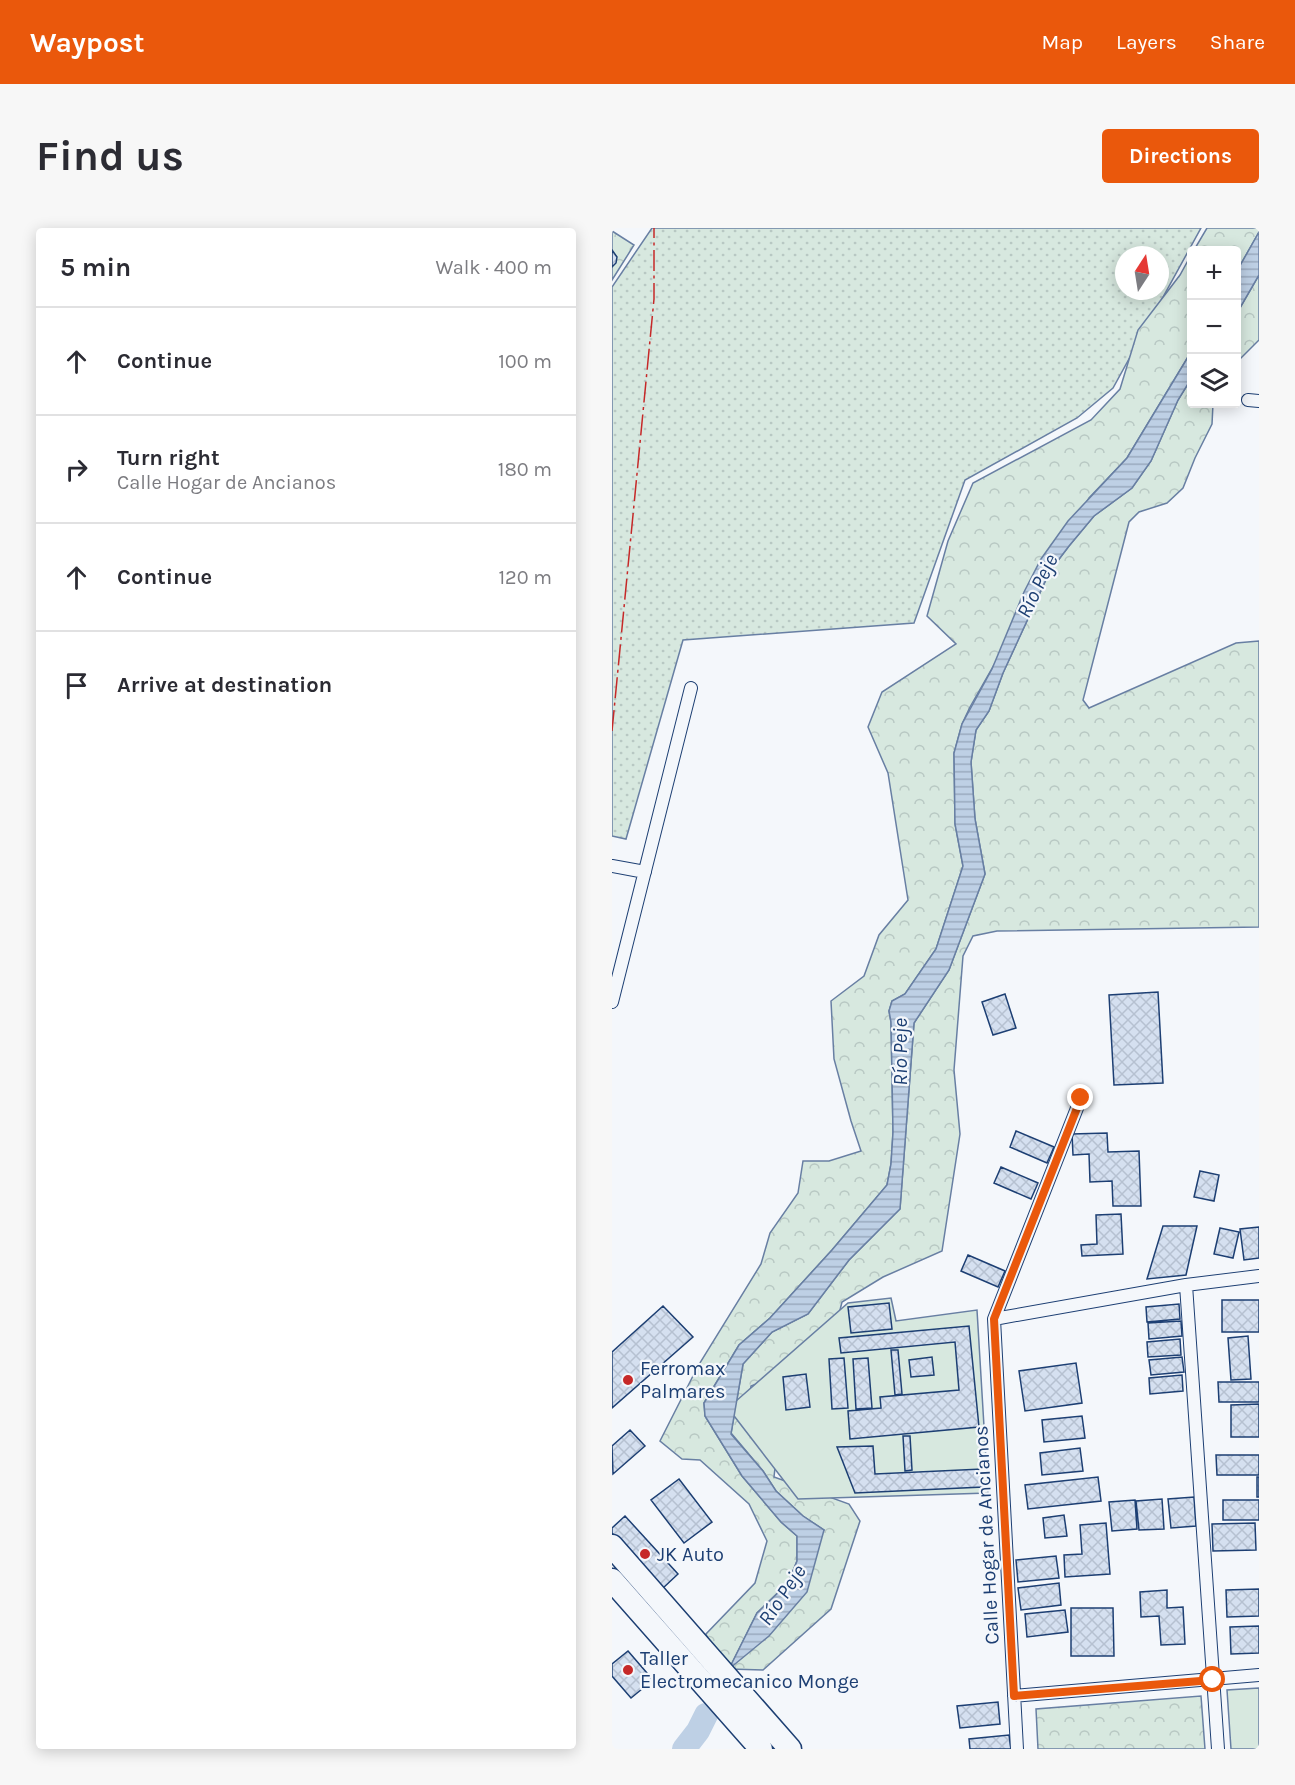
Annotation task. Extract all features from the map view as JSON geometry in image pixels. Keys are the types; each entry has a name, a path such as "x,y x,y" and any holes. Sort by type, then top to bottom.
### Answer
{"highway":[{"path":"613,1551 790,1749"},
{"path":"612,1581 760,1749"}],"street":[{"path":"612,1002 692,688"},
{"path":"612,866 645,872"},
{"path":"994,1319 1081,1098"},
{"path":"994,1319 1186,1285 1259,1276"},
{"path":"1186,1285 1218,1749"},
{"name":"Calle Hogar de Ancianos","path":"994,1319 1017,1749"},
{"path":"1014,1696 1259,1675"}],"green space":[{"path":"652,228 1201,228 1191,246 1187,246 1187,253 1169,286 1169,246 1115,246 1115,300 1161,300 1113,388 1077,418 965,480 914,623 683,640 626,839 612,836 612,287"},
{"path":"1207,228 1259,228 1241,264 1241,246 1196,246"},
{"path":"612,231 634,245 612,280"},
{"path":"1187,262 1187,359 1127,458 1089,498 962,724 954,753 955,824 963,866 936,949 905,994 892,1001 889,1011 893,1132 887,1185 770,1318 739,1345 704,1403 705,1416 742,1476 781,1522 797,1536 797,1561 789,1582 824,1530 803,1516 776,1491 763,1471 731,1433 743,1364 772,1332 808,1314 849,1260 900,1209 914,1023 949,970 985,874 975,819 971,762 976,730 989,711 1003,673 1050,571 1094,516 1132,488 1151,461 1178,400 1187,385 1187,408 1213,408 1212,424 1183,488 1167,503 1139,512 1129,522 1083,700 1089,708 1236,643 1259,641 1259,927 997,931 973,936 963,956 954,1070 960,1134 942,1251 883,1277 842,1302 833,1338 781,1374 751,1386 747,1415 777,1450 774,1477 849,1504 860,1521 831,1609 763,1670 729,1669 713,1653 706,1634 755,1583 767,1541 749,1504 700,1460 682,1459 660,1441 698,1366 761,1264 770,1233 798,1193 803,1161 829,1161 861,1151 834,1059 831,1001 864,976 879,935 908,900 888,773 868,727 882,692 956,644 927,616 948,541 973,483 1091,420 1120,389 1138,330 1161,300 1169,300 1169,289","holes":["787,1584 730,1667 757,1613"]},
{"path":"1259,275 1259,340 1241,358 1241,354 1241,306"},
{"path":"891,1298 896,1321 977,1310 988,1493 798,1499 728,1408 848,1303"},
{"path":"1259,1688 1259,1749 1231,1749 1227,1690"},
{"path":"1201,1696 1205,1749 1038,1749 1036,1709"}],"water":[{"path":"1259,232 1259,275 1241,306 1241,300 1241,264"},
{"path":"1187,359 1187,385 1178,400 1151,461 1132,488 1094,516 1050,571 1003,673 989,711 976,730 971,762 975,819 985,874 949,970 914,1023 900,1209 849,1260 808,1314 772,1332 743,1364 731,1434 763,1471 776,1491 803,1516 824,1530 807,1592 769,1636 729,1669 757,1613 788,1583 797,1561 797,1536 781,1522 742,1476 705,1416 704,1403 739,1345 770,1318 887,1185 893,1132 889,1011 892,1001 905,994 936,949 963,866 955,824 954,753 962,724 992,669 1024,592 1041,559 1068,521 1127,458"},
{"path":"698,1731 692,1749 675,1749 681,1736"}],"building":[{"path":"612,250 617,257 612,267"},
{"path":"1158,992 1163,1083 1114,1085 1109,995"},
{"path":"1005,994 1016,1028 993,1035 982,1002"},
{"path":"1016,1131 1054,1147 1047,1163 1010,1147"},
{"path":"1107,1133 1108,1152 1139,1151 1141,1206 1113,1206 1112,1181 1090,1182 1089,1154 1073,1155 1072,1134"},
{"path":"1001,1167 1038,1183 1031,1199 994,1183"},
{"path":"1200,1171 1219,1175 1214,1201 1194,1197"},
{"path":"1121,1214 1123,1254 1082,1256 1081,1245 1097,1244 1096,1215"},
{"path":"1163,1226 1197,1226 1186,1275 1147,1279"},
{"path":"1259,1227 1259,1258 1244,1260 1240,1229"},
{"path":"1220,1228 1239,1232 1233,1258 1214,1254"},
{"path":"968,1255 1005,1271 998,1287 961,1271"},
{"path":"1222,1300 1259,1300 1259,1332 1222,1332"},
{"path":"889,1303 892,1329 851,1333 848,1307"},
{"path":"1179,1304 1180,1319 1147,1322 1146,1307"},
{"name":"Ferromax Palmares","path":"663,1306 693,1337 612,1408 612,1352"},
{"path":"1181,1321 1182,1336 1149,1339 1148,1323"},
{"path":"969,1326 979,1427 850,1439 848,1411 881,1408 880,1397 959,1390 955,1342 841,1353 839,1338"},
{"path":"1248,1336 1251,1379 1231,1380 1228,1338"},
{"path":"1180,1339 1181,1355 1148,1357 1147,1342"},
{"path":"891,1350 898,1350 902,1394 895,1395"},
{"path":"932,1357 934,1375 911,1377 909,1360"},
{"path":"1182,1357 1184,1372 1151,1375 1149,1360"},
{"path":"844,1358 848,1408 832,1409 829,1359"},
{"path":"868,1358 872,1408 856,1409 853,1359"},
{"path":"1076,1363 1082,1403 1025,1411 1019,1371"},
{"path":"806,1374 810,1407 786,1410 783,1377"},
{"path":"1182,1375 1183,1391 1150,1394 1149,1378"},
{"path":"1218,1382 1259,1382 1259,1402 1219,1402"},
{"path":"1259,1404 1259,1437 1231,1437 1231,1405"},
{"path":"1082,1416 1085,1438 1044,1442 1042,1420"},
{"path":"630,1430 645,1446 613,1474 612,1446"},
{"path":"903,1436 910,1436 912,1470 905,1471"},
{"path":"873,1446 875,1474 982,1469 983,1487 855,1493 837,1447"},
{"path":"1080,1448 1083,1471 1042,1475 1040,1453"},
{"path":"1216,1455 1259,1455 1259,1475 1217,1475"},
{"path":"1098,1477 1101,1501 1028,1509 1025,1485"},
{"path":"1257,1477 1259,1477 1259,1497 1257,1497"},
{"path":"679,1479 712,1522 684,1543 651,1500"},
{"path":"1194,1497 1196,1526 1171,1528 1168,1499"},
{"path":"1162,1499 1164,1529 1139,1530 1136,1501"},
{"path":"1135,1500 1137,1529 1112,1531 1109,1502"},
{"path":"1223,1500 1259,1500 1259,1520 1223,1520"},
{"path":"1064,1515 1067,1536 1045,1538 1043,1518"},
{"name":"JK Auto","path":"625,1516 678,1574 662,1589 612,1533 612,1528"},
{"path":"1106,1523 1110,1574 1065,1577 1064,1555 1082,1554 1080,1525"},
{"path":"1255,1523 1256,1550 1213,1551 1212,1524"},
{"path":"1056,1556 1059,1578 1018,1582 1016,1560"},
{"path":"1059,1583 1061,1605 1021,1610 1018,1588"},
{"path":"1259,1589 1259,1616 1227,1617 1226,1590"},
{"path":"1167,1590 1167,1608 1183,1607 1185,1644 1161,1645 1159,1616 1141,1617 1140,1592"},
{"path":"1071,1608 1113,1608 1114,1656 1071,1656"},
{"path":"1065,1610 1068,1632 1027,1637 1025,1614"},
{"path":"1259,1626 1259,1653 1231,1654 1230,1627"},
{"name":"Taller Electromecanico Monge","path":"628,1651 653,1680 631,1698 612,1676 612,1664"},
{"path":"998,1702 1000,1724 960,1728 957,1706"},
{"path":"1009,1735 1011,1749 970,1749 969,1739"}],"waterway":[{"name":"Río Peje","path":"684,1749 698,1731 706,1715"}],"power":[{"path":"612,731 654,299 654,228"}],"place":[{"name":"Ferromax Palmares","path":"628,1380"},
{"name":"JK Auto","path":"645,1554"},
{"name":"Taller Electromecanico Monge","path":"628,1670"}],"route":[{"path":"1081,1098 994,1319 1014,1696 1213,1680"}]}
